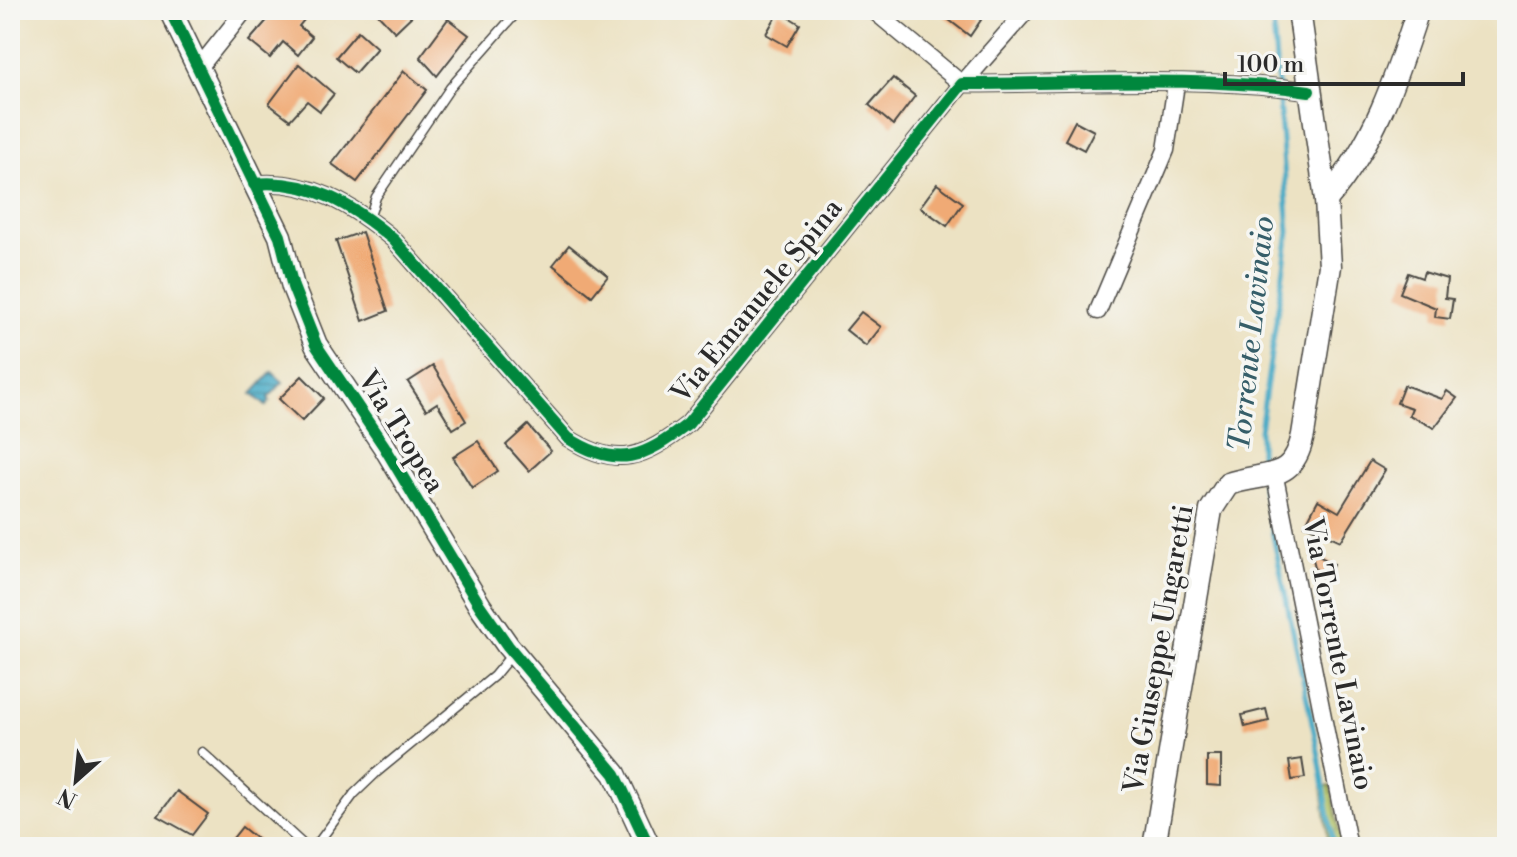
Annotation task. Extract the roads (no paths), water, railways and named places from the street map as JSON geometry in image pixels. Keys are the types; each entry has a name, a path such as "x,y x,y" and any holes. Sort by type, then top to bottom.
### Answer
{"street":[{"name":"Via Tropea","path":"170,10 280,236 293,287 316,345 384,446 480,606 514,653 615,774 649,847"},
{"path":"198,69 245,10"},
{"path":"873,10 962,84 1176,84 1309,91"},
{"name":"Via Emanuele Spina","path":"254,184 298,185 329,196 369,219 394,240 568,438 601,457 641,453 662,444 688,424 714,396 962,84 1027,10"},
{"path":"1272,473 1288,468 1298,459 1330,266 1326,200 1299,10"},
{"path":"1326,200 1371,135 1398,73 1418,10"},
{"path":"1098,311 1166,150 1176,84"},
{"name":"Via Giuseppe Ungaretti","path":"1154,847 1207,526 1218,495 1228,484 1272,473"},
{"name":"Via Torrente Lavinaio","path":"1272,473 1349,847"}],"lane":[{"path":"369,219 376,197 450,88 519,10"},
{"path":"315,847 354,794 494,676 514,653"},
{"path":"202,752 306,847"}],"water":[{"path":"272,372 283,382 268,398 270,401 266,406 252,394"}],"waterway":[{"name":"Torrente Lavinaio","path":"1260,469 1260,430 1289,232 1272,10"},
{"name":"Torrente Lavinaio","path":"1262,483 1318,751 1334,847"}]}
